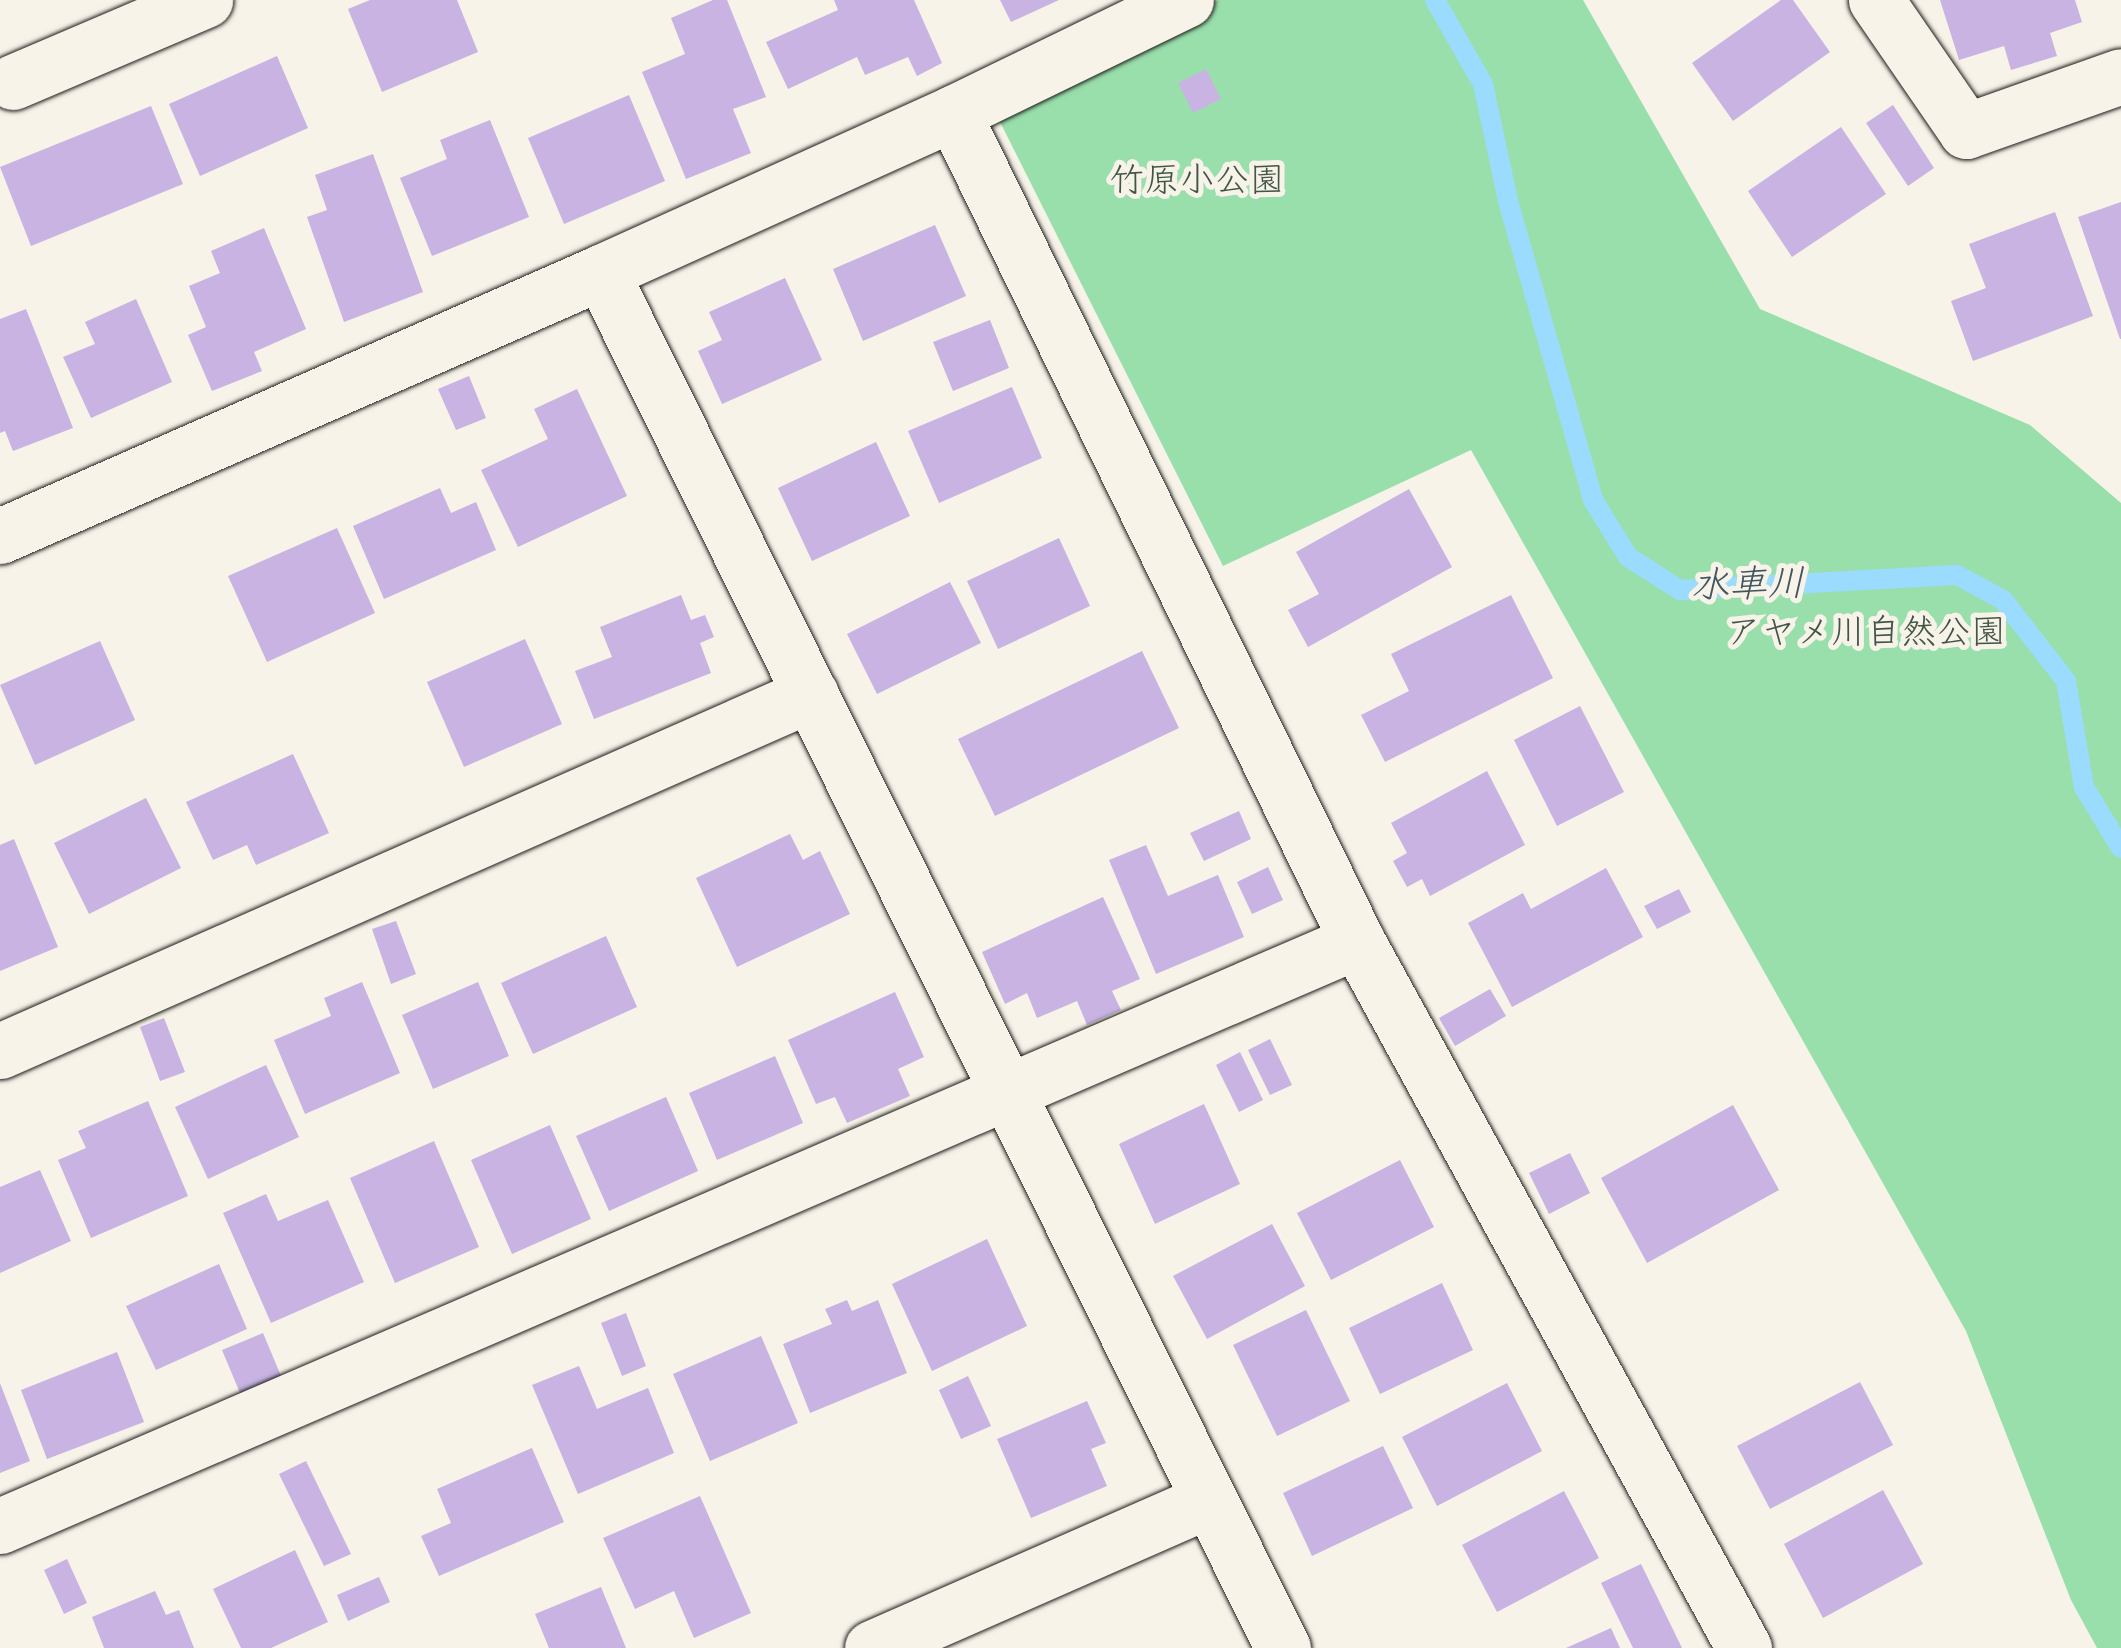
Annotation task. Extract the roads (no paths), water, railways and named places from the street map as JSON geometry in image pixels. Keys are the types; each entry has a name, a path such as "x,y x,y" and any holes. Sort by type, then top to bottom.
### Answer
{"street":[{"path":"13,82 205,0"},
{"path":"0,536 953,113 1186,0"},
{"path":"1876,0 1966,131 2121,76"},
{"path":"953,113 1357,941 1744,1648"},
{"path":"601,272 1207,1501 1284,1648"},
{"path":"0,1051 811,694"},
{"path":"0,1526 1357,941"},
{"path":"872,1648 1207,1501"}],"waterway":[{"name":"水車川","path":"1435,0 1483,84 1508,201 1593,500 1628,557 1680,590 1957,575 2003,600 2066,681 2084,787 2121,848"}],"park label":[{"name":"竹原小公園","path":"1197,180"},
{"name":"アヤメ川自然公園","path":"1866,632"}]}
